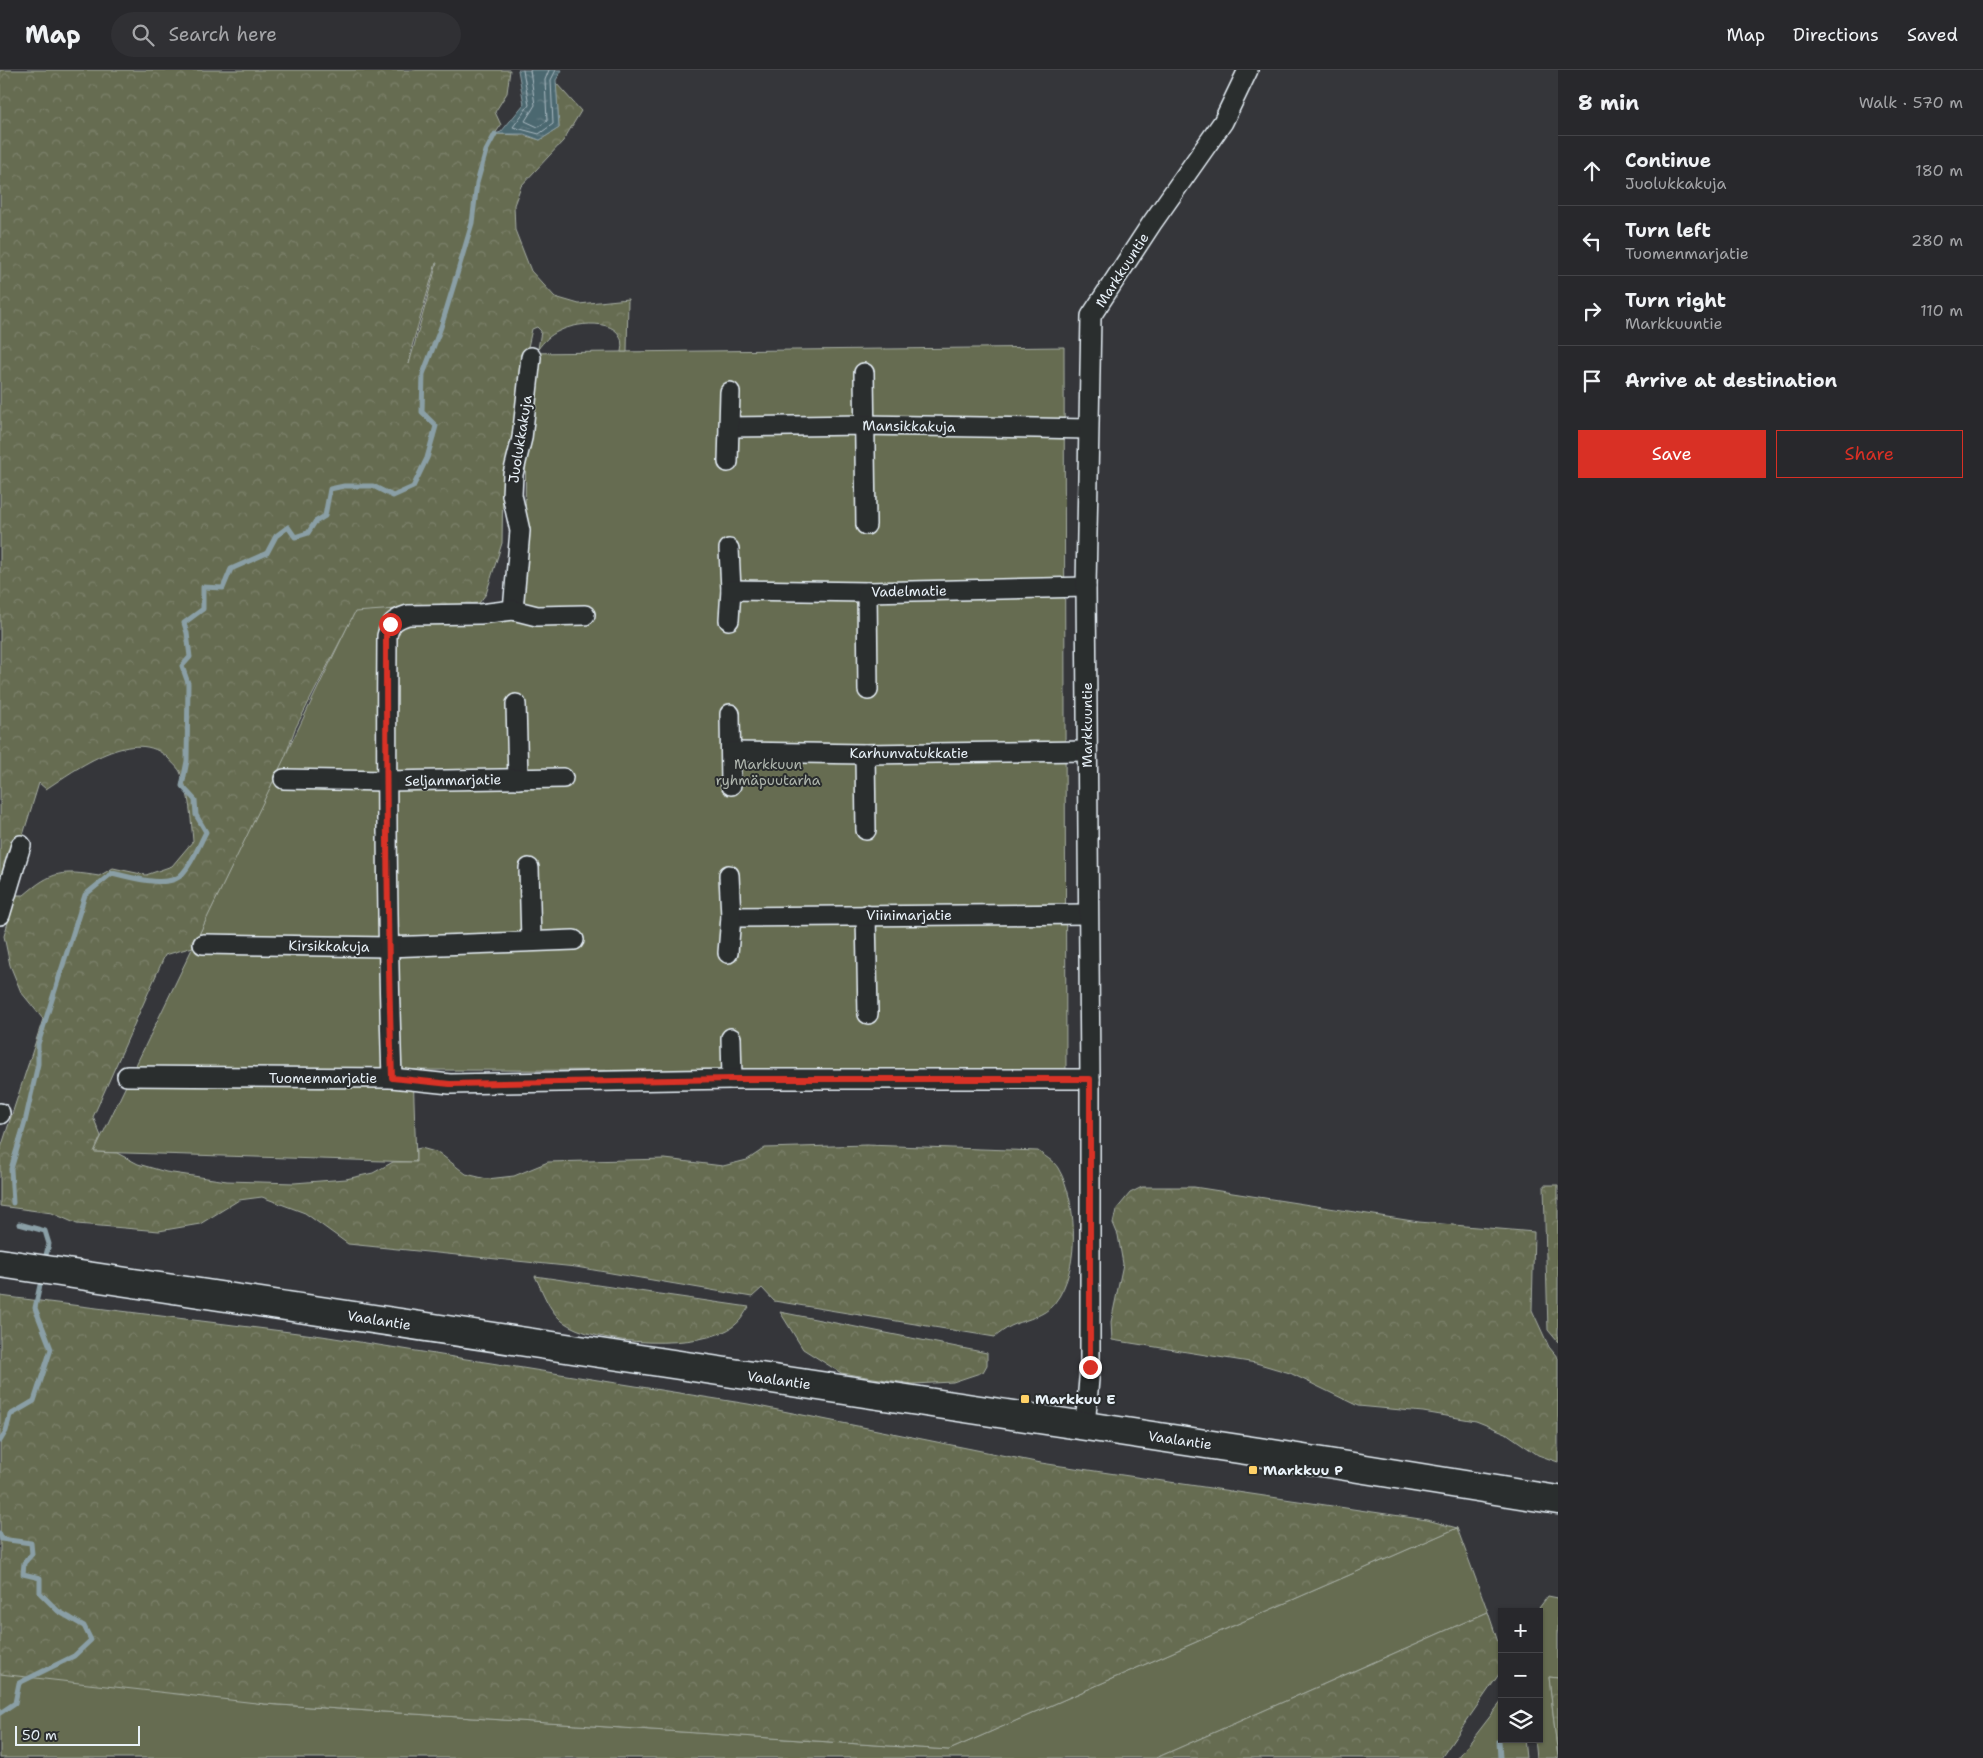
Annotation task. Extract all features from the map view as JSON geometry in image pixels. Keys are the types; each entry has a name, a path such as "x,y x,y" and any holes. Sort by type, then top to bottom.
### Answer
{"street":[{"name":"Markkuuntie","path":"1085,1427 1090,1367 1086,587 1091,316 1152,222 1223,122 1248,70"},
{"name":"Juolukkakuja","path":"513,610 520,531 512,495 513,474 522,438 531,357"},
{"path":"864,373 866,524"},
{"path":"728,462 730,392"},
{"name":"Mansikkakuja","path":"729,427 864,425 1088,428"},
{"path":"729,549 731,590 729,620"},
{"name":"Vadelmatie","path":"731,590 867,592 1086,587"},
{"path":"867,592 868,690"},
{"path":"392,1078 387,947 386,781 386,636 390,624 398,618 408,615 480,614 513,610 537,616 585,615"},
{"path":"516,704 518,779"},
{"path":"730,714 731,785"},
{"name":"Karhunvatukkatie","path":"731,752 865,754 1087,751"},
{"path":"865,754 866,830"},
{"name":"Seljanmarjatie","path":"284,779 386,781 563,778"},
{"path":"0,915 21,845"},
{"path":"530,868 531,941"},
{"path":"728,953 731,917 729,875"},
{"name":"Viinimarjatie","path":"731,917 1088,914"},
{"path":"866,915 868,1014"},
{"name":"Kirsikkakuja","path":"203,944 387,947 574,940"},
{"path":"731,1038 732,1079"},
{"name":"Tuomenmarjatie","path":"127,1076 392,1078 450,1084 732,1079 1090,1079"},
{"name":"Vaalantie","path":"0,1264 1259,1452 1558,1500"}],"green space":[{"path":"0,70 510,70 507,93 495,112 501,125 495,134 523,135 540,140 559,128 556,83 581,111 563,141 521,186 514,205 515,230 531,271 555,297 579,304 628,299 627,352 621,352 621,341 618,333 610,327 590,324 568,328 547,338 538,349 541,331 537,327 532,329 528,347 521,354 513,436 503,474 502,543 486,594 479,603 355,612 295,729 285,757 193,947 165,955 93,1117 101,1136 94,1152 117,1153 138,1164 166,1172 227,1181 294,1183 346,1179 373,1173 393,1162 416,1162 416,1149 421,1148 439,1153 466,1174 487,1179 514,1176 548,1162 665,1159 723,1166 747,1160 765,1148 866,1145 1038,1151 1058,1168 1070,1201 1073,1220 1073,1241 1067,1280 1059,1296 1049,1309 1036,1317 1011,1326 995,1337 774,1301 762,1288 752,1297 576,1267 348,1244 305,1213 262,1197 239,1200 200,1224 159,1231 77,1224 52,1213 0,1206 0,1151 43,1019 21,992 10,965 4,936 16,895 24,895 42,881 58,874 76,873 99,876 113,868 146,875 172,866 193,841 188,799 184,782 177,768 169,759 155,749 140,746 123,748 106,754 73,771 46,789 39,783 0,910","holes":["437,263 409,364 412,346"]},
{"name":"Markkuun ryhmäpuutarha","path":"1064,347 1066,1071 413,1070 416,1162 94,1152 355,611 524,602 527,353"},
{"path":"1544,1185 1558,1185 1558,1342 1548,1330"},
{"path":"1142,1187 1194,1187 1419,1222 1534,1232 1532,1310 1549,1347 1558,1358 1558,1462 1538,1455 1506,1433 1476,1421 1423,1412 1358,1406 1290,1373 1256,1363 1112,1340 1111,1322 1123,1264 1118,1235 1113,1223 1116,1210 1130,1193"},
{"path":"535,1276 749,1307 735,1325 720,1333 700,1339 675,1342 622,1340 598,1336 577,1329 562,1321 549,1306"},
{"path":"0,1296 322,1336 748,1404 1041,1463 1427,1520 1457,1528 949,1750 265,1704 0,1674"},
{"path":"780,1312 987,1353 987,1365 983,1372 953,1382 913,1384 841,1373 803,1349"},
{"path":"1457,1528 1488,1612 1156,1758 0,1758 0,1669 43,1671 265,1704 949,1750"},
{"path":"1548,1596 1558,1598 1558,1678 1549,1677 1558,1758 1536,1758 1534,1743 1543,1743 1543,1608 1539,1608"},
{"path":"1488,1612 1498,1642 1498,1676 1441,1758 1156,1758"},
{"path":"1549,1677 1558,1678 1558,1758"},
{"path":"1498,1706 1498,1743 1524,1743 1526,1758 1458,1758"}],"water":[{"path":"518,70 562,70 556,80 559,128 540,140 524,134 495,134 501,132 524,104"}],"waterway":[{"path":"13,1203 11,1169 25,1122 38,1064 38,1044 85,895 112,873 160,882 177,878 190,864 206,832 196,815 195,800 182,786 187,761 188,683 182,666 190,657 184,623 203,609 203,587 223,588 231,569 267,553 276,536 288,527 295,537 308,533 315,522 325,516 330,489 344,486 373,486 393,496 413,487 427,458 436,426 422,412 423,374 441,327 455,281 472,223 477,183 486,151 495,134"},
{"path":"19,1224 45,1231 49,1244 46,1255"},
{"path":"0,1441 6,1431 10,1415 34,1401 51,1349 35,1308 40,1285"},
{"path":"0,1534 1,1539 31,1543 32,1554 24,1563 23,1574 40,1578 40,1593 58,1611 84,1626 91,1640 74,1656 19,1683 15,1703 0,1713"},
{"path":"1499,1743 1500,1758"}],"place":[{"name":"Markkuu E","path":"1025,1399"},
{"name":"Markkuu P","path":"1253,1470"}],"route":[{"path":"390,624 386,636 386,781 387,947 392,1078 450,1084 732,1079 1090,1079 1090,1367"}]}
